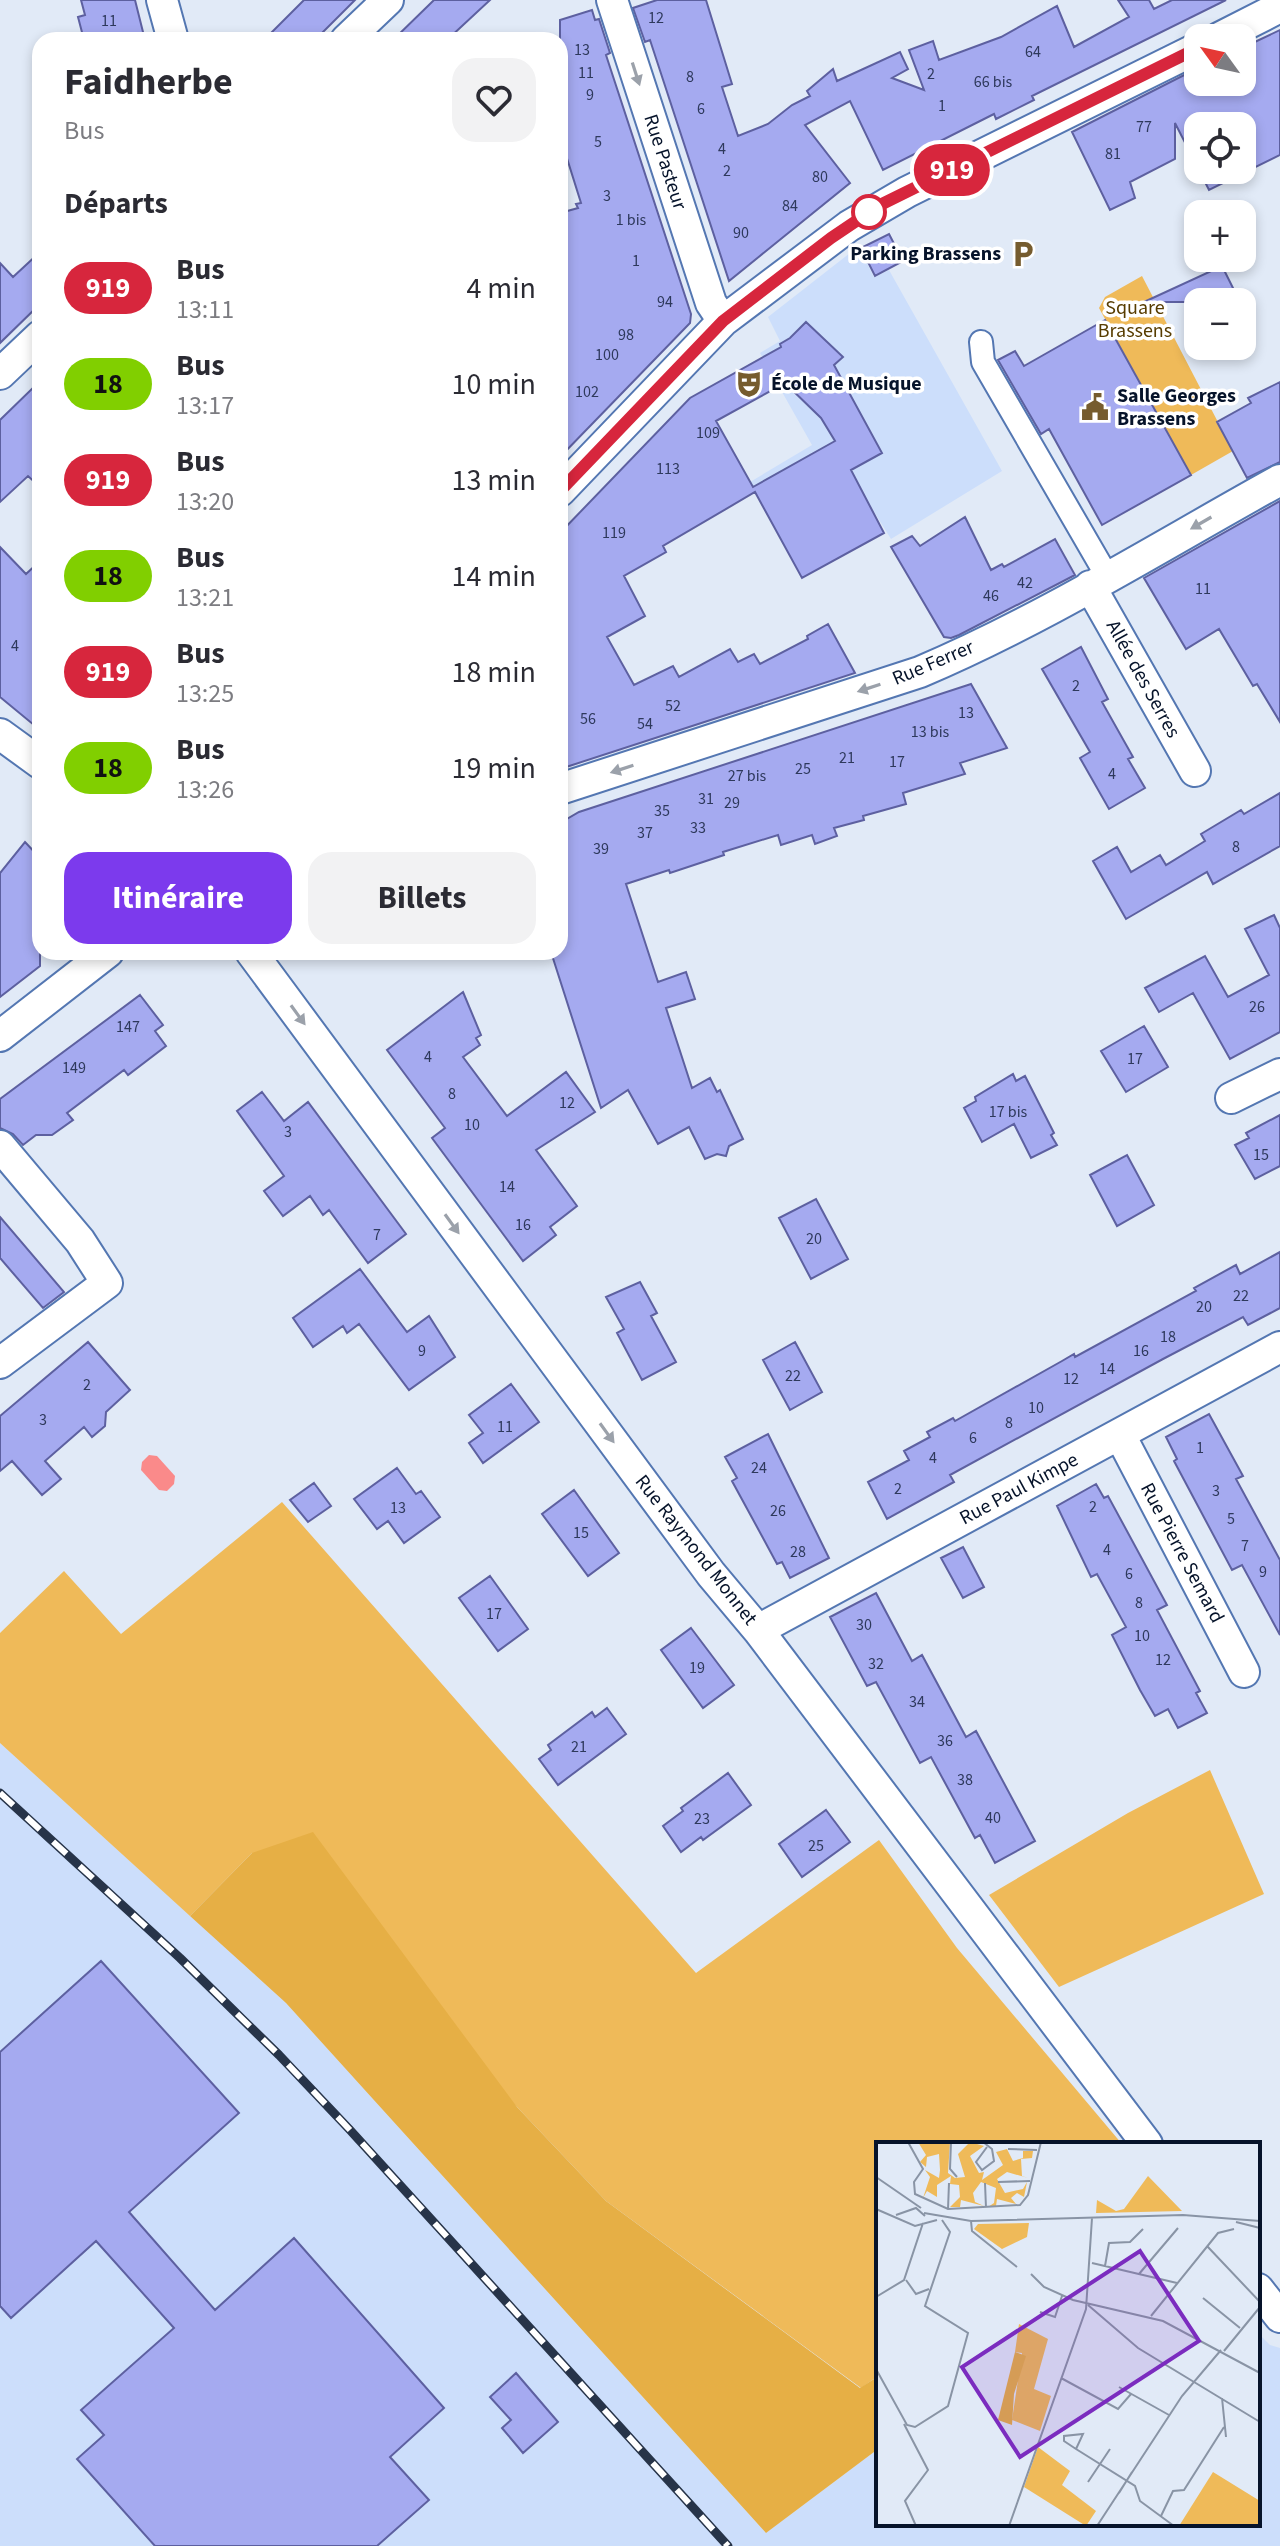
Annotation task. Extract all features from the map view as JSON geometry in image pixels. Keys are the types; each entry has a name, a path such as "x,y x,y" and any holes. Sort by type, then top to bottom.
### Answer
{"street":[{"path":"162,0 171,32"},
{"path":"354,32 388,0"},
{"name":"Rue Pasteur","path":"612,0 711,303 723,321"},
{"path":"1247,24 1280,7"},
{"path":"568,483 723,321 831,238 880,205 1184,55"},
{"path":"981,342 983,362 1099,581"},
{"path":"0,374 32,344"},
{"name":"Rue Ferrer","path":"568,786 920,672 1099,581 1280,480"},
{"name":"Allée des Serres","path":"1099,581 1195,771"},
{"path":"0,734 32,758"},
{"path":"0,1036 98,960"},
{"name":"Rue Raymond Monnet","path":"257,960 711,1574 758,1630 1145,2142"},
{"path":"1231,1098 1280,1074"},
{"path":"0,1146 80,1241 107,1283 0,1363"},
{"name":"Rue Paul Kimpe","path":"758,1630 1280,1347"},
{"name":"Rue Pierre Semard","path":"1120,1435 1244,1672"}],"shaded area":[{"path":"859,246 874,277 889,270 1002,471 891,539 871,507 788,552 750,482 812,445 760,353 780,341 768,317"},
{"path":"149,1455 157,1456 175,1476 174,1484 167,1491 159,1490 141,1470 142,1462"},
{"path":"0,1743 286,2003 766,2533 876,2450 876,2526 1260,2526 1260,2335 1270,2345 1280,2348 1280,2546 0,2546"},
{"path":"313,1832 517,2107 606,2201 860,2388 874,2379 876,2450 766,2533 286,2003 190,1916 252,1853"}],"green space":[{"name":"Square Brassens","path":"1142,276 1233,451 1191,475 1099,308 1105,297"},
{"path":"282,1502 696,1973 879,1840 957,1948 1120,2142 876,2142 876,2377 861,2388 606,2201 517,2107 252,1853 190,1916 0,1743 0,1633 64,1571 121,1634"},
{"path":"1210,1770 1264,1894 1059,1987 989,1895 1128,1813"}],"building":[{"path":"81,0 135,0 143,32 82,32 78,17 85,15"},
{"path":"304,0 355,0 323,32 272,32"},
{"path":"434,0 490,0 456,32 401,32"},
{"path":"657,0 706,0 732,84 722,87 738,136 768,124 792,105 810,96 807,91 833,69 837,81 900,52 908,69 892,78 924,90 909,50 933,41 939,60 1001,37 1057,6 1074,47 1129,17 1118,0 1149,0 1154,9 1172,0 1226,0 1032,96 1034,100 996,119 994,114 883,170 850,101 805,125 850,183 729,281 650,40 645,42 633,8"},
{"path":"592,10 595,20 599,19 610,53 606,55 691,314 690,323 568,449 568,211 578,208 576,204 581,203 568,162 568,32 560,32 560,20"},
{"path":"1280,30 1280,155 1256,167 1256,112 1184,112 1184,141 1175,123 1175,159 1130,182 1135,198 1110,210 1072,132 1184,75 1184,96 1256,96 1256,41"},
{"path":"1206,184 1221,184 1209,190"},
{"path":"889,234 903,261 875,276 861,248"},
{"path":"32,259 32,312 0,343 0,263 13,277"},
{"path":"1209,272 1225,272 1233,288 1184,288 1184,302 1144,302"},
{"name":"Salle Georges Brassens","path":"1105,320 1191,475 1102,525 1049,429 1041,434 998,360 1015,351 1024,366"},
{"path":"806,322 843,357 834,365 882,453 851,470 884,533 802,578 755,492 663,546 666,552 624,576 645,616 607,637 634,685 673,666 679,677 730,649 738,662 754,654 760,664 808,639 807,636 828,624 855,673 568,766 568,525 690,398 781,347 780,344","holes":["785,383 821,418 835,441 753,487 716,421"]},
{"path":"1280,382 1280,462 1247,478 1217,422 1251,403 1248,398"},
{"path":"32,389 32,480 28,476 0,502 0,420"},
{"path":"1280,501 1280,722 1257,684 1253,686 1219,629 1186,649 1144,578"},
{"path":"965,517 991,570 1002,564 1004,567 1055,539 1075,575 959,635 944,637 891,547 912,536 920,546"},
{"path":"0,547 26,574 32,568 32,723 0,697"},
{"path":"1081,647 1108,699 1102,702 1133,757 1128,759 1145,788 1109,809 1080,758 1090,752 1042,669"},
{"path":"971,684 1007,748 960,763 965,774 903,793 906,804 834,828 837,836 815,844 812,835 781,845 778,835 670,873 669,870 626,884 658,982 686,972 695,999 666,1008 692,1088 710,1078 717,1092 720,1090 743,1139 729,1146 726,1156 717,1154 705,1159 689,1127 658,1144 628,1090 601,1108 554,960 568,960 568,818 579,812"},
{"path":"1280,793 1280,846 1213,884 1207,872 1126,919 1093,861 1117,847 1131,872 1160,855 1166,865 1205,841 1201,834 1241,810 1244,814"},
{"path":"25,842 32,849 32,960 40,960 40,966 0,997 0,873"},
{"path":"1274,915 1280,928 1280,1032 1230,1059 1193,993 1159,1012 1145,988 1205,956 1228,997 1269,975 1245,929"},
{"path":"463,992 481,1035 476,1038 480,1045 463,1057 507,1116 566,1072 595,1112 536,1150 577,1206 550,1227 556,1235 523,1261 432,1138 445,1128 387,1050"},
{"path":"140,995 163,1025 155,1031 166,1046 128,1075 124,1070 67,1113 73,1120 52,1135 36,1135 23,1145 13,1134 0,1128 0,1099"},
{"path":"1144,1026 1168,1067 1126,1092 1101,1051"},
{"path":"1013,1074 1016,1081 1025,1076 1057,1145 1031,1158 1014,1124 982,1142 964,1108 976,1101 975,1097"},
{"path":"262,1092 284,1121 308,1102 406,1234 368,1263 329,1210 323,1215 310,1196 283,1216 264,1191 284,1176 237,1111"},
{"path":"1280,1115 1280,1166 1255,1179 1235,1145 1249,1138 1246,1133"},
{"path":"1127,1155 1154,1205 1117,1226 1090,1175"},
{"path":"816,1199 848,1259 811,1279 779,1218"},
{"path":"0,1217 64,1292 43,1308 0,1258"},
{"path":"1280,1252 1280,1308 1248,1325 1243,1317 1163,1359 950,1475 954,1482 887,1519 868,1482 909,1460 904,1451 930,1437 927,1432 953,1418 955,1421 1074,1354 1075,1357 1196,1291 1194,1288 1236,1265 1240,1274"},
{"path":"360,1269 407,1332 429,1316 455,1357 409,1390 359,1324 347,1333 343,1326 313,1347 293,1318"},
{"path":"640,1282 657,1313 651,1316 676,1362 642,1380 617,1333 624,1329 606,1297"},
{"path":"88,1342 130,1390 106,1412 105,1426 92,1437 84,1427 45,1461 61,1479 42,1495 12,1461 0,1471 0,1416"},
{"path":"795,1342 822,1392 790,1410 763,1360"},
{"path":"511,1384 539,1422 483,1463 469,1443 483,1433 469,1415"},
{"path":"1209,1414 1243,1476 1236,1479 1280,1560 1280,1635 1242,1565 1232,1570 1174,1461 1177,1459 1166,1437"},
{"path":"768,1434 829,1558 790,1578 782,1562 777,1564 732,1481 737,1478 725,1457"},
{"path":"397,1468 416,1494 421,1491 440,1517 404,1543 388,1521 377,1529 354,1499"},
{"path":"314,1483 331,1506 308,1522 290,1500"},
{"path":"1096,1484 1104,1498 1108,1496 1167,1605 1157,1610 1200,1691 1196,1693 1207,1713 1178,1728 1168,1709 1155,1716 1140,1690 1112,1635 1126,1627 1097,1574 1091,1577 1057,1506"},
{"path":"574,1490 619,1553 588,1576 542,1514"},
{"path":"963,1547 984,1587 963,1598 941,1558"},
{"path":"490,1576 528,1629 498,1651 459,1598"},
{"path":"876,1593 912,1661 922,1655 966,1737 976,1731 1035,1841 995,1863 980,1835 975,1838 931,1757 920,1763 876,1682 867,1686 830,1617"},
{"path":"691,1628 734,1685 703,1708 661,1650"},
{"path":"607,1708 626,1734 558,1785 539,1759 551,1750 548,1745 592,1712 595,1717"},
{"path":"728,1773 751,1805 681,1852 663,1826 683,1811 681,1808"},
{"path":"826,1810 850,1842 802,1877 779,1844"},
{"path":"101,1961 239,2113 129,2212 215,2310 294,2238 444,2408 390,2457 429,2500 377,2546 155,2546 77,2459 104,2435 81,2410 174,2328 96,2241 11,2318 0,2306 0,2052"},
{"path":"516,2373 558,2422 523,2453 502,2428 511,2420 490,2397"}],"railway":[{"path":"0,1793 180,1958 279,2055 728,2546"}],"bus line":[{"name":"919","path":"568,483 723,321 849,226 880,205 1184,55"}],"place":[{"name":"Parking Brassens","path":"1023,254"},
{"name":"École de Musique","path":"749,384"},
{"name":"Salle Georges Brassens","path":"1095,407"}]}
